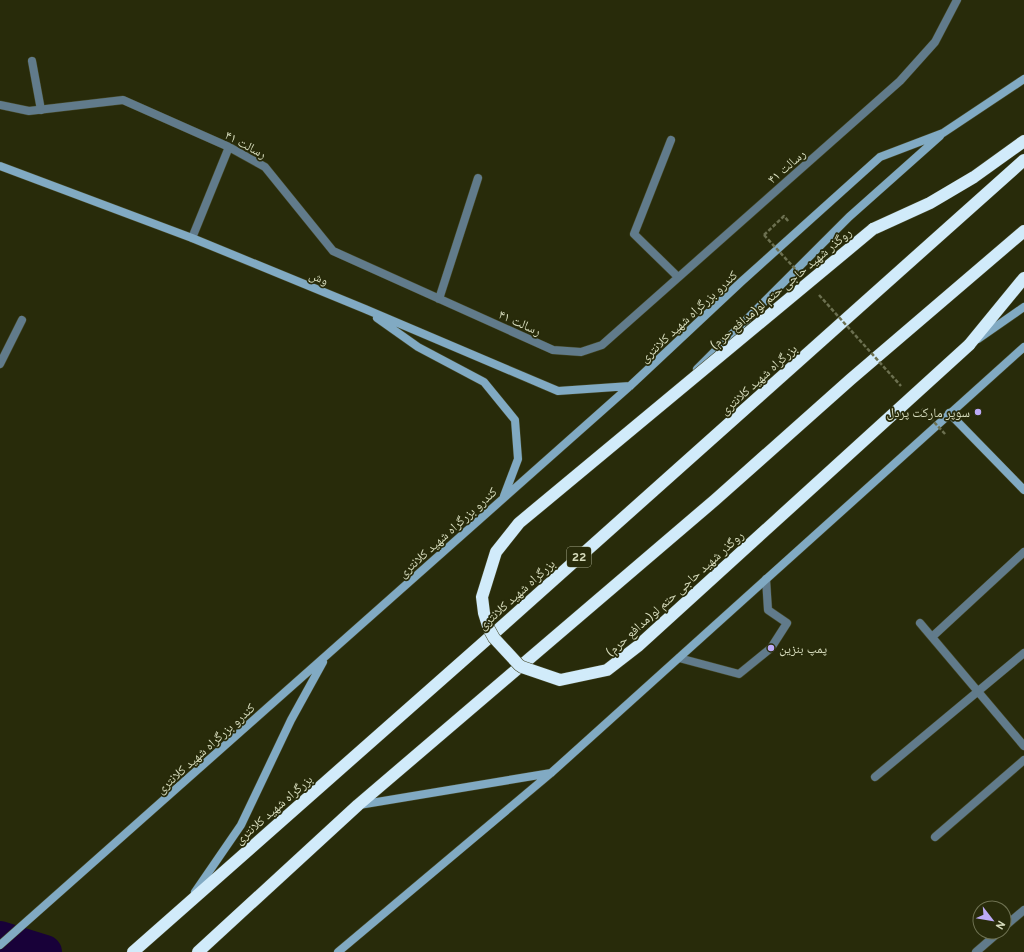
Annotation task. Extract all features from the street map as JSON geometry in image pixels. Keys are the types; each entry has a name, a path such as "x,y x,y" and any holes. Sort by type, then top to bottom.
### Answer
{"highway":[{"name":"روگذر شهید حاجی حتم لو(مدافع حرم)","path":"1024,142 974,177 930,203 873,229 519,523 496,552 482,597 484,614 494,638 522,667 560,680 607,670 638,646 969,345 1024,278"},
{"name":"بزرگراه شهید کلانتری","path":"133,952 1024,160"},
{"path":"198,952 358,805 716,500 851,379 1024,231"}],"main road":[{"path":"656,409 849,217 943,134 1024,79"},
{"name":"کندرو بزرگراه شهید کلانتری","path":"0,945 630,386 741,282 880,157 943,134"},
{"name":"وش","path":"0,166 192,238 365,309 558,391 630,386"},
{"path":"969,345 1024,307"},
{"path":"365,309 418,347 484,382 515,420 518,460 503,498"},
{"path":"338,952 551,773 1024,347"},
{"path":"949,413 1024,490"},
{"path":"188,903 242,825 291,720 327,656"},
{"path":"358,805 551,773"}],"street":[{"name":"۴۱ رسالت","path":"0,105 29,111 123,100 229,147 265,167 333,251 553,350 581,352 602,345 900,81 935,42 957,0"},
{"path":"32,62 41,110"},
{"path":"670,140 634,234 678,277"},
{"path":"192,238 229,147"},
{"path":"439,299 478,178"},
{"path":"0,364 22,320"},
{"path":"932,637 1024,552"},
{"path":"679,658 739,674 771,648 786,623 768,610 766,579"},
{"path":"920,622 1024,746"},
{"path":"875,777 1024,653"},
{"path":"935,837 1024,760"},
{"path":"1012,920 1024,910"},
{"path":"976,952 990,940"}],"path":[{"path":"784,216 764,235 802,276"},
{"path":"818,294 904,388"},
{"path":"920,406 946,435"}],"waterway":[{"path":"0,938 45,952"}],"place":[{"name":"سوپر مارکت پردل","path":"978,412"},
{"name":"پمپ بنزین","path":"771,648"}]}
